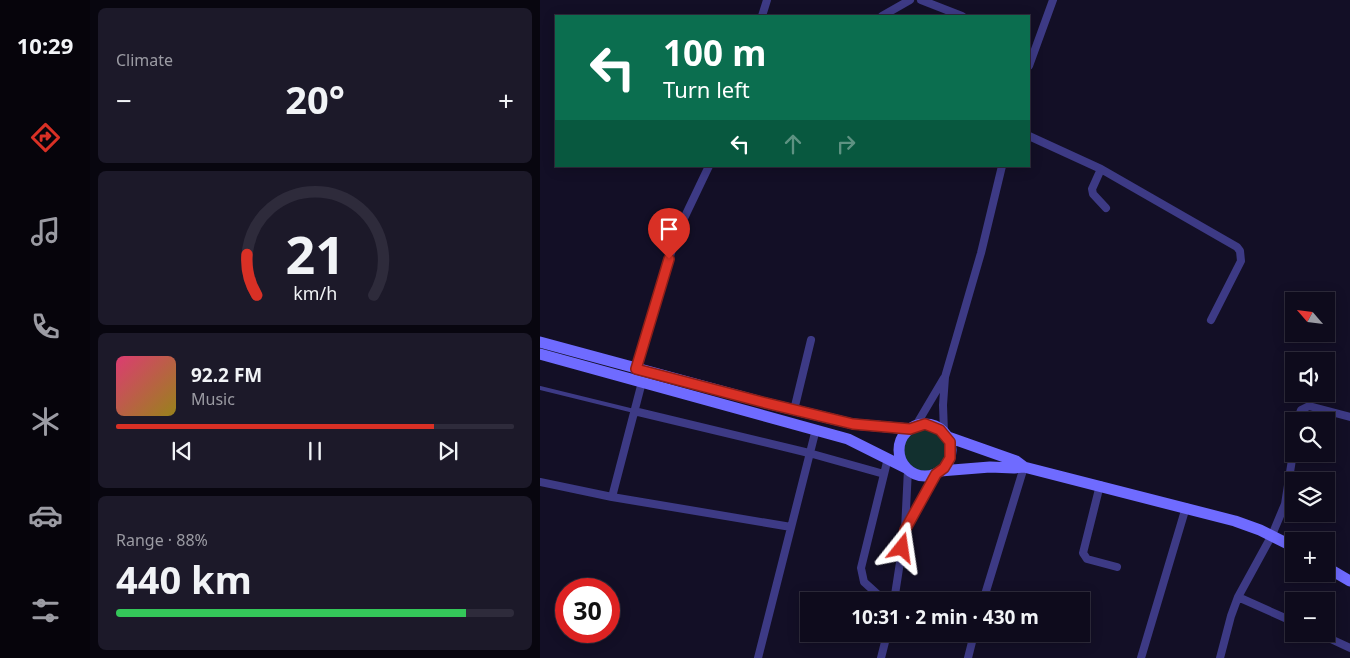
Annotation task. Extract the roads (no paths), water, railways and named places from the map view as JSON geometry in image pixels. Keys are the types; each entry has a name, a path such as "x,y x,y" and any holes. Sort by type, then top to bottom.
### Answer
{"street":[{"path":"762,15 767,0"},
{"path":"884,15 910,0"},
{"path":"921,0 959,15"},
{"path":"1030,59 1032,44 1053,0"},
{"path":"1030,136 1101,169 1232,244 1240,251 1241,261 1211,320"},
{"path":"636,369 677,233 709,167"},
{"path":"905,530 938,473 950,458 951,448 946,435 943,405 945,377 981,253 1002,167"},
{"path":"1101,169 1092,189 1093,194 1106,208"},
{"path":"794,410 811,340"},
{"path":"540,342 636,369 853,424 912,428 931,425 946,435 1016,461 1024,467"},
{"path":"540,354 848,439 920,476 990,467 1024,467 1235,521 1285,542"},
{"path":"895,592 905,530 907,469 900,458 900,448 903,437 912,428 945,377"},
{"path":"612,497 642,382"},
{"path":"1300,412 1309,406 1330,412"},
{"path":"634,412 809,453 884,474"},
{"path":"1335,414 1350,418"},
{"path":"758,658 816,430"},
{"path":"875,592 864,582 861,568 888,458"},
{"path":"1220,658 1238,597 1272,535 1285,504 1292,462"},
{"path":"987,592 1024,467"},
{"path":"540,482 612,497 791,527"},
{"path":"1100,485 1082,553 1087,558 1117,567"},
{"path":"1141,658 1186,507"},
{"path":"1335,572 1350,580"},
{"path":"1238,597 1285,618"},
{"path":"1335,641 1350,648"},
{"path":"881,658 885,642"},
{"path":"968,658 972,642"}],"lane":[{"path":"540,388 634,412"}]}
